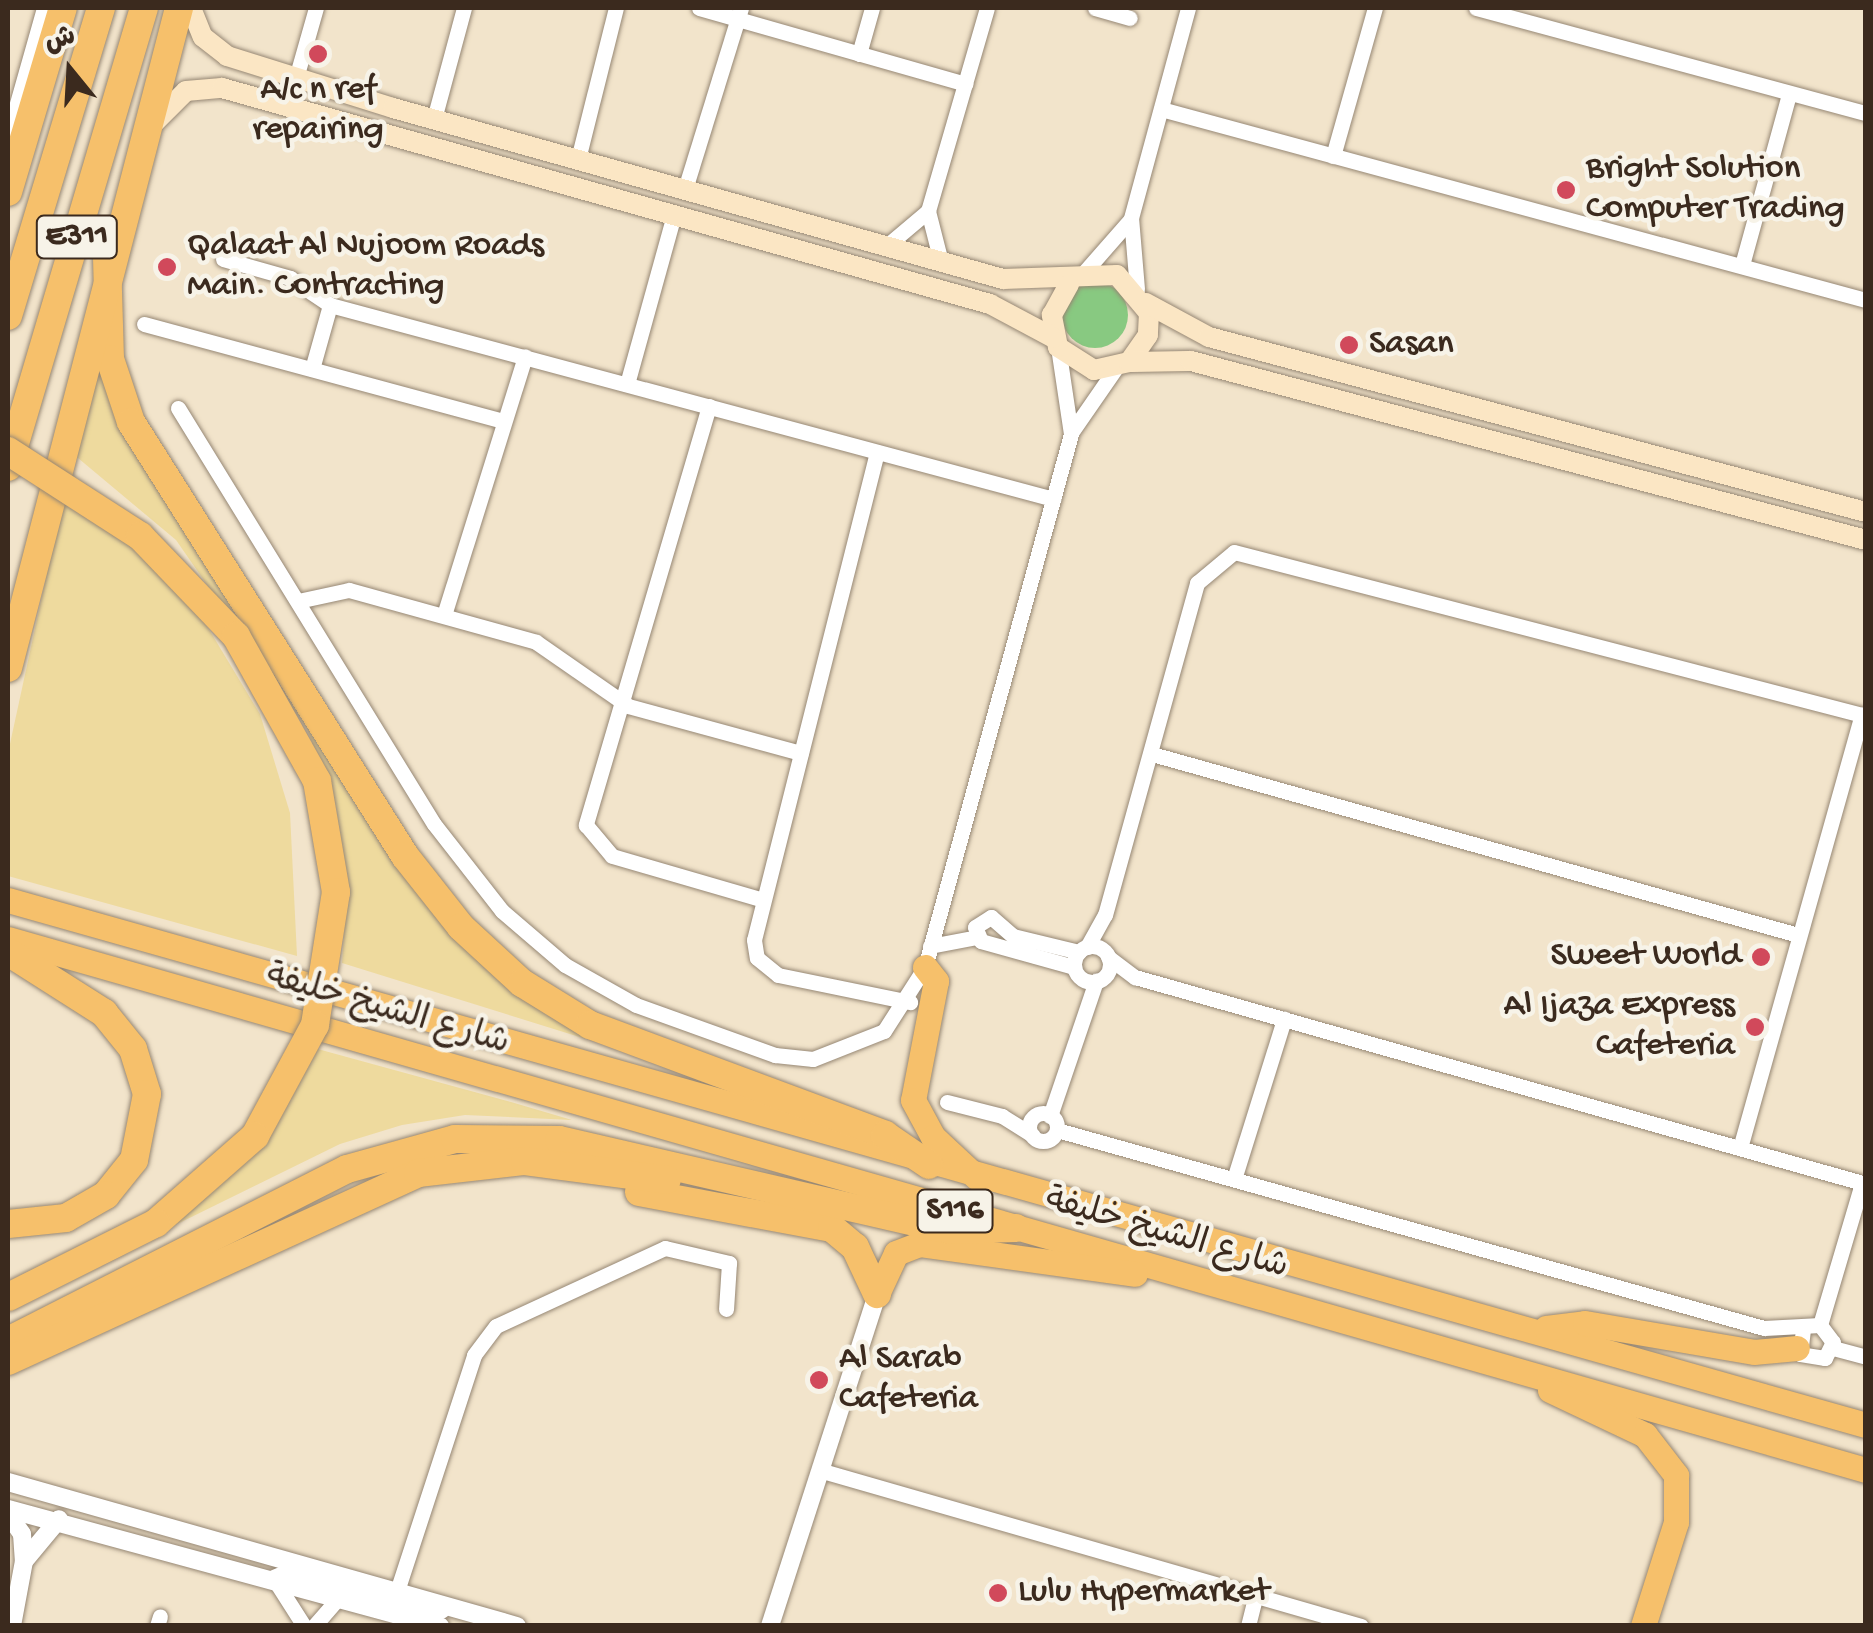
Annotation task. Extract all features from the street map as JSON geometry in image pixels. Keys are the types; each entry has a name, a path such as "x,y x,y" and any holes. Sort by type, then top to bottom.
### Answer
{"highway":[{"path":"9,183 63,8"},
{"name":"E311","path":"8,316 101,8"},
{"name":"E311","path":"8,466 144,8"},
{"path":"8,668 107,258 179,8"},
{"path":"107,258 110,359 131,422 405,856 461,927 522,983 590,1025 885,1135 929,1165"},
{"path":"8,451 140,536 236,636 317,781 336,892 316,1026 256,1136 156,1223 8,1297"},
{"name":"شارع الشيخ خليفة","path":"8,900 979,1181 1539,1330 1866,1425"},
{"name":"S116","path":"8,939 40,959"},
{"path":"8,952 40,959 120,1030 142,1071 147,1116 134,1160 106,1195 66,1218 8,1224"},
{"path":"928,956 936,977 913,1100 933,1137 979,1181"},
{"name":"شارع الشيخ خليفة","path":"40,959 1016,1228 1157,1272 1859,1471"},
{"path":"8,1341 58,1320 347,1169 436,1142 559,1140 960,1232 1016,1228"},
{"path":"8,1361 398,1179 480,1162 769,1188"},
{"path":"301,1224 445,1181 538,1176 822,1224 855,1246 877,1294"},
{"path":"877,1294 891,1259 920,1244 1062,1269 1157,1272"},
{"path":"1539,1330 1585,1323 1754,1352 1800,1338"},
{"path":"1541,1378 1568,1403 1645,1436 1676,1475 1676,1522 1642,1626"}],"main road":[{"path":"190,8 218,51 393,108 890,243 1004,279 1075,280 1116,275 1141,296 1209,337 1866,512"},
{"path":"137,150 166,104 198,87 312,110 990,304 1056,343 1084,368 1191,361 1866,540"},
{"path":"312,110 321,99 393,108"},
{"path":"1056,343 1055,303 1075,280"},
{"path":"1122,365 1148,335 1141,296"},
{"path":"1571,462 1583,449 1626,460 1653,456"}],"street":[{"path":"8,134 44,8"},
{"path":"296,78 316,8"},
{"path":"434,118 464,8"},
{"path":"578,159 616,8"},
{"path":"698,8 739,13 859,54 965,84"},
{"path":"859,54 872,8"},
{"path":"940,258 928,211 987,8"},
{"path":"1095,8 1130,18"},
{"path":"1141,296 1131,218 1188,8"},
{"path":"1334,156 1374,8"},
{"path":"1476,8 1866,114"},
{"path":"685,189 739,13"},
{"path":"1742,265 1789,94"},
{"path":"1161,109 1866,300"},
{"path":"890,243 928,211"},
{"path":"627,384 674,215"},
{"path":"1075,280 1131,218"},
{"path":"223,259 290,278 330,305 1052,499"},
{"path":"312,369 330,305"},
{"path":"144,324 504,421"},
{"path":"1056,343 1071,434"},
{"path":"444,615 524,356"},
{"path":"178,408 466,870 522,930 588,980 794,1059 868,1042 910,1002 928,956 1071,434 1122,365"},
{"path":"710,406 586,814 595,844 763,900"},
{"path":"878,452 763,900 754,950 770,971 910,1002"},
{"path":"1080,955 1105,915 1192,606 1219,571 1272,558 1864,716 1740,1148"},
{"path":"298,602 340,588 548,646 619,702 801,753"},
{"path":"1152,754 1798,936"},
{"path":"1002,1116 1044,1141 1107,955 1105,915"},
{"path":"977,937 977,922 991,918 1013,936 1080,955 1098,980"},
{"path":"928,956 977,937 1080,955 1107,955 1135,977"},
{"path":"1098,980 1135,977 1864,1184 1820,1325 1800,1338"},
{"path":"1234,1179 1284,1019"},
{"path":"947,1102 1002,1116 1048,1120 1234,1179 1800,1338 1819,1361 1833,1348"},
{"path":"1032,1135 1048,1120"},
{"path":"400,1586 474,1355 496,1326 665,1248 728,1263 726,1310"},
{"path":"770,1626 877,1294"},
{"path":"1820,1325 1833,1348 1866,1357"},
{"path":"819,1470 1361,1626"},
{"path":"8,1482 400,1586 517,1626"},
{"path":"8,1512 60,1519 440,1626"},
{"path":"8,1512 22,1534 24,1560 12,1626"},
{"path":"24,1560 60,1519"},
{"path":"274,1579 293,1571 462,1608"},
{"path":"274,1579 304,1626"},
{"path":"1248,1626 1256,1595"},
{"path":"314,1626 338,1597"}],"green space":[{"path":"1095,282 1119,291 1128,315 1119,339 1095,348 1071,339 1062,315 1071,291"}],"sand":[{"path":"95,344 388,843 561,1019 602,1044 342,963 347,890 336,806 307,729 176,540 72,453"},
{"path":"64,495 139,549 196,608 260,714 290,813 297,956 8,876 8,753"},
{"path":"314,1048 572,1120 465,1115 402,1125 340,1144 169,1228"}],"place":[{"name":"A/c n ref repairing","path":"318,54"},
{"name":"Bright Solution Computer Trading","path":"1566,190"},
{"name":"Qalaat Al Nujoom Roads Main. Contracting","path":"167,267"},
{"name":"Sasan","path":"1349,345"},
{"name":"Sweet World","path":"1761,957"},
{"name":"Al Ijaza Express Cafeteria","path":"1755,1027"},
{"name":"Al Sarab Cafeteria","path":"819,1380"},
{"name":"Lulu Hypermarket","path":"998,1593"}]}
